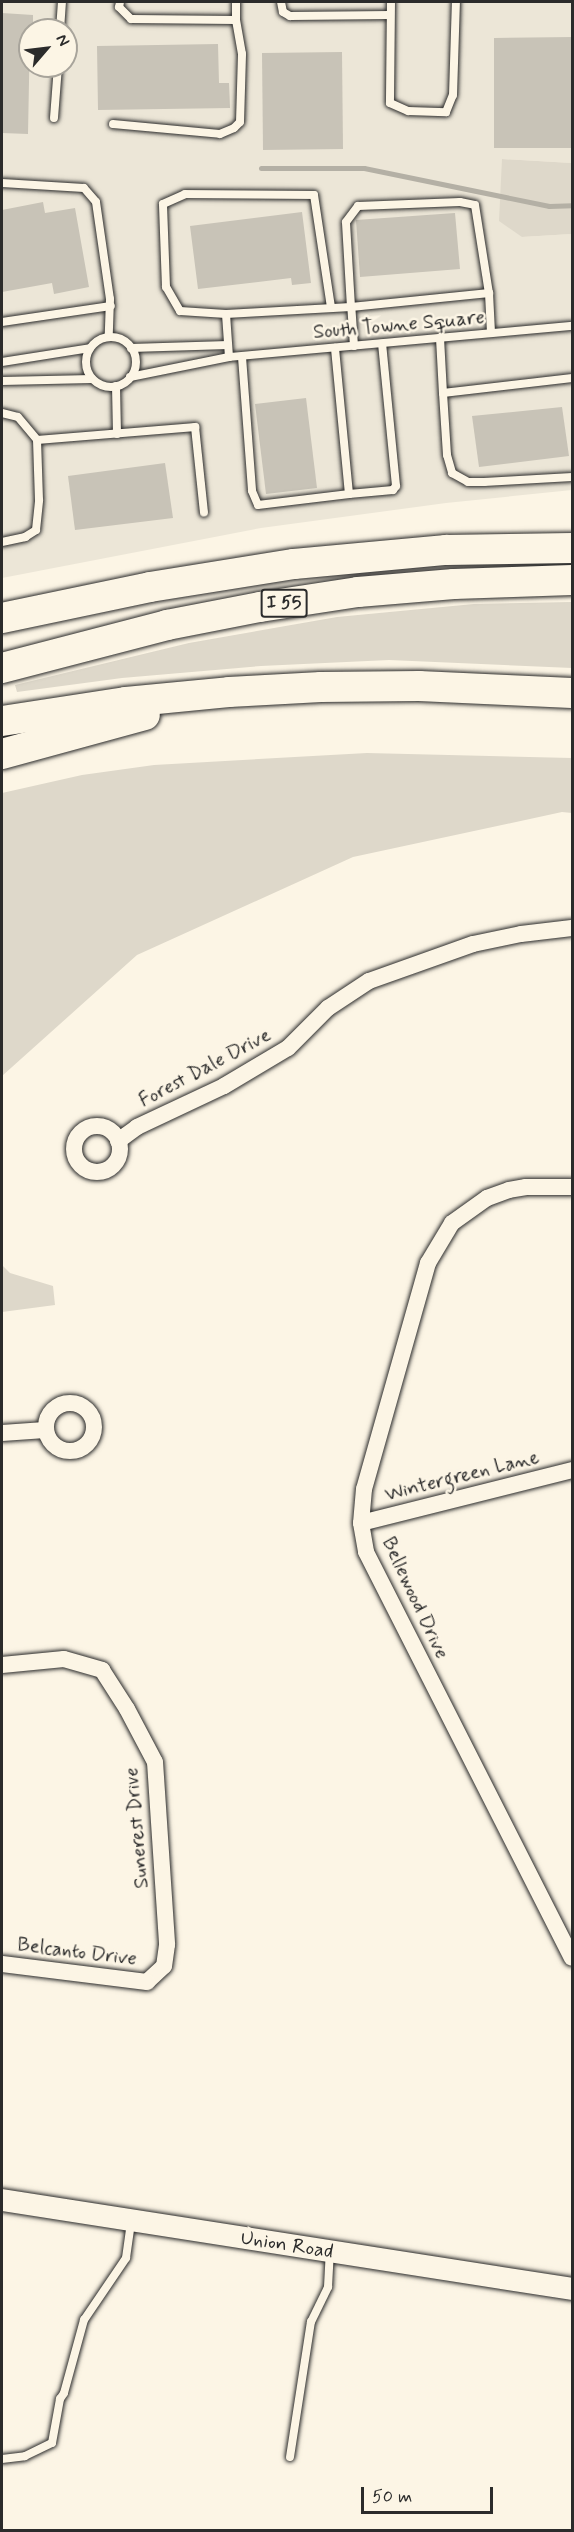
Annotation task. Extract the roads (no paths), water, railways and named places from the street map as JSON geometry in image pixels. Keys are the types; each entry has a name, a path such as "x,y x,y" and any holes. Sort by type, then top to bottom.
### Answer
{"highway":[{"path":"2,618 150,587 294,564 446,550 573,548"},
{"name":"I 55","path":"2,668 167,625 260,607 358,592 443,585 573,580"},
{"path":"2,721 126,702 229,692 419,686 573,693"},
{"path":"2,754 229,692"}],"main road":[{"name":"Union Road","path":"2,2200 573,2289"}],"street":[{"name":"Forest Dale Drive","path":"118,1141 137,1127 224,1086 288,1048 328,1008 369,981 473,944 521,934 573,928"},
{"name":"Bellewood Drive","path":"573,1188 526,1187 508,1190 487,1198 452,1223 428,1263 364,1489 361,1524 366,1552 573,1958"},
{"path":"2,1433 45,1430"},
{"name":"Wintergreen Lane","path":"361,1524 573,1470"},
{"name":"Sunerest Drive","path":"2,1665 64,1659 102,1670 127,1709 155,1762 167,1945 164,1966 147,1982"},
{"name":"Belcanto Drive","path":"2,1964 147,1982"}],"lane":[{"path":"61,18 62,2"},
{"path":"120,2 119,7 131,19 236,21"},
{"path":"113,124 220,134 234,128 240,122 242,54 236,21 236,2"},
{"path":"281,2 283,12 290,16 390,15"},
{"path":"391,2 390,103 408,111 446,112 453,95 456,2"},
{"path":"54,118 57,78"},
{"path":"2,183 84,188 91,194 96,202 99,216 111,306 109,337"},
{"path":"331,308 314,195 185,194 163,204 166,287 180,311 226,314 351,307 489,293"},
{"path":"354,346 346,222 358,206 460,202 475,205 489,293 491,333"},
{"path":"2,321 111,306"},
{"path":"226,314 229,357"},
{"name":"South Towne Square","path":"116,386 130,377 229,357 573,326"},
{"path":"2,362 90,348 101,339 118,338 131,348 135,361 130,377"},
{"path":"440,338 447,455 452,473 468,482 573,477"},
{"path":"242,357 255,502 258,505 393,490 396,486 382,344"},
{"path":"131,348 228,345"},
{"path":"90,348 86,364 92,379"},
{"path":"335,348 350,494"},
{"path":"443,393 573,378"},
{"path":"2,381 92,379 107,387 116,386 117,434"},
{"path":"2,413 18,417 37,440 39,500 36,531 25,537 2,542"},
{"path":"37,440 195,427 204,513"},
{"path":"2,2459 25,2456 52,2443 60,2399 64,2393 84,2320 126,2258 131,2221"},
{"path":"290,2457 311,2322 328,2287 330,2252"}],"waterway":[{"path":"261,168 364,168 549,206 572,205"}]}
